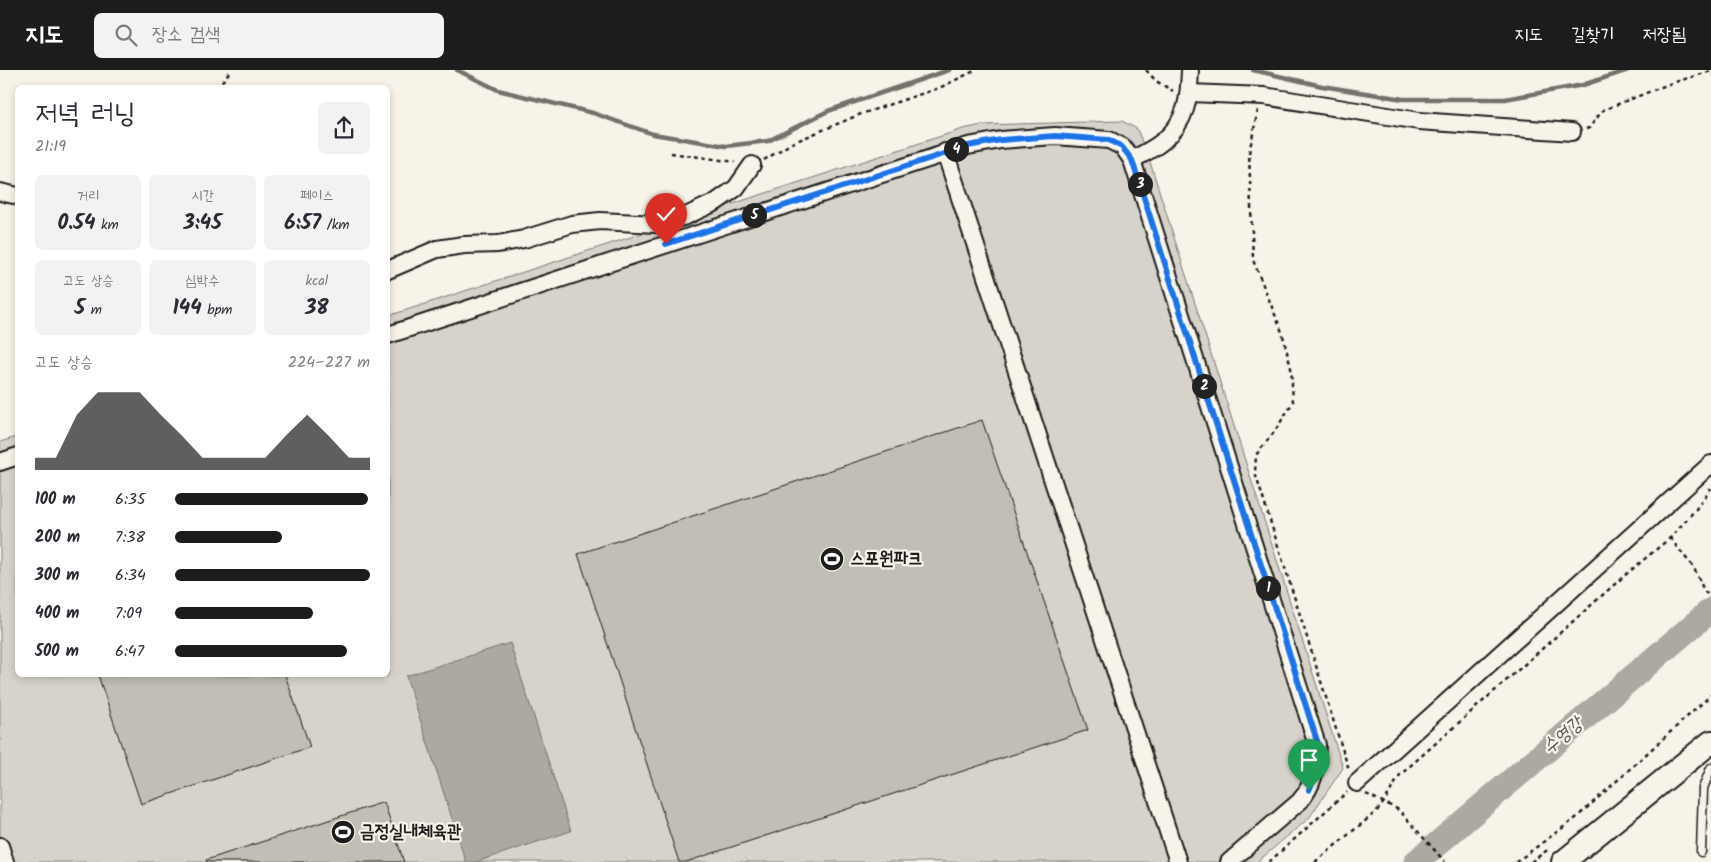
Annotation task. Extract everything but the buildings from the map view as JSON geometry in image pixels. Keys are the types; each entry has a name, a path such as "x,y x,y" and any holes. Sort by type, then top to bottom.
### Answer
{"street":[{"path":"1132,160 1163,142 1179,123 1187,108 1190,82 1257,96 1418,121 1572,132"},
{"path":"390,334 944,152 1001,140 1055,136 1109,140 1122,147 1132,160 1318,744 1314,778 1309,790 1300,801 1229,862"},
{"path":"944,152 1178,862"},
{"path":"390,269 437,249 464,245 498,244 524,239 572,224 600,221 657,224 686,216 716,202 736,188 752,165"},
{"path":"0,192 15,195"},
{"path":"0,462 15,457"},
{"path":"1359,781 1711,464"},
{"path":"1564,862 1711,742"},
{"path":"0,846 5,862"}],"lane":[{"path":"1701,852 1703,788 1711,768"}],"path":[{"path":"219,85 230,70"},
{"path":"671,152 752,165 759,163 792,143 861,114 939,88 976,70"},
{"path":"1146,70 1156,81 1173,91 1190,82"},
{"path":"1572,132 1589,128 1603,110 1669,84 1711,71"},
{"path":"1257,96 1258,110 1249,153 1253,260 1282,332 1291,368 1292,402 1275,431 1256,455 1255,473 1352,777 1359,781 1366,795 1399,810 1445,862"},
{"path":"1315,862 1376,812 1400,775 1624,576 1670,538 1696,509 1711,488"},
{"path":"1670,538 1694,568 1704,591 1711,598"},
{"path":"1516,862 1576,818 1711,695"},
{"path":"1268,862 1359,781"}],"shaded area":[{"name":"스포원파크","path":"1122,121 1137,129 1150,162 1343,768 1309,818 1257,862 0,862 0,442 15,438 15,677 390,677 390,315 963,129 982,125"},
{"path":"510,643 571,831 476,862 466,862 406,676"}],"waterway":[{"path":"457,70 498,90 593,113 653,134 726,146 768,141 828,111 949,70"},
{"path":"1253,70 1322,86 1403,99 1505,99 1583,85 1628,70"},
{"name":"수영강","path":"1416,862 1711,610"}],"place":[{"name":"스포원파크","path":"832,559"},
{"name":"금정실내체육관","path":"343,832"}],"route":[{"path":"666,244 944,152 968,146 1001,140 1055,136 1109,140 1122,147 1132,160 1318,744 1314,778 1309,790"}]}
